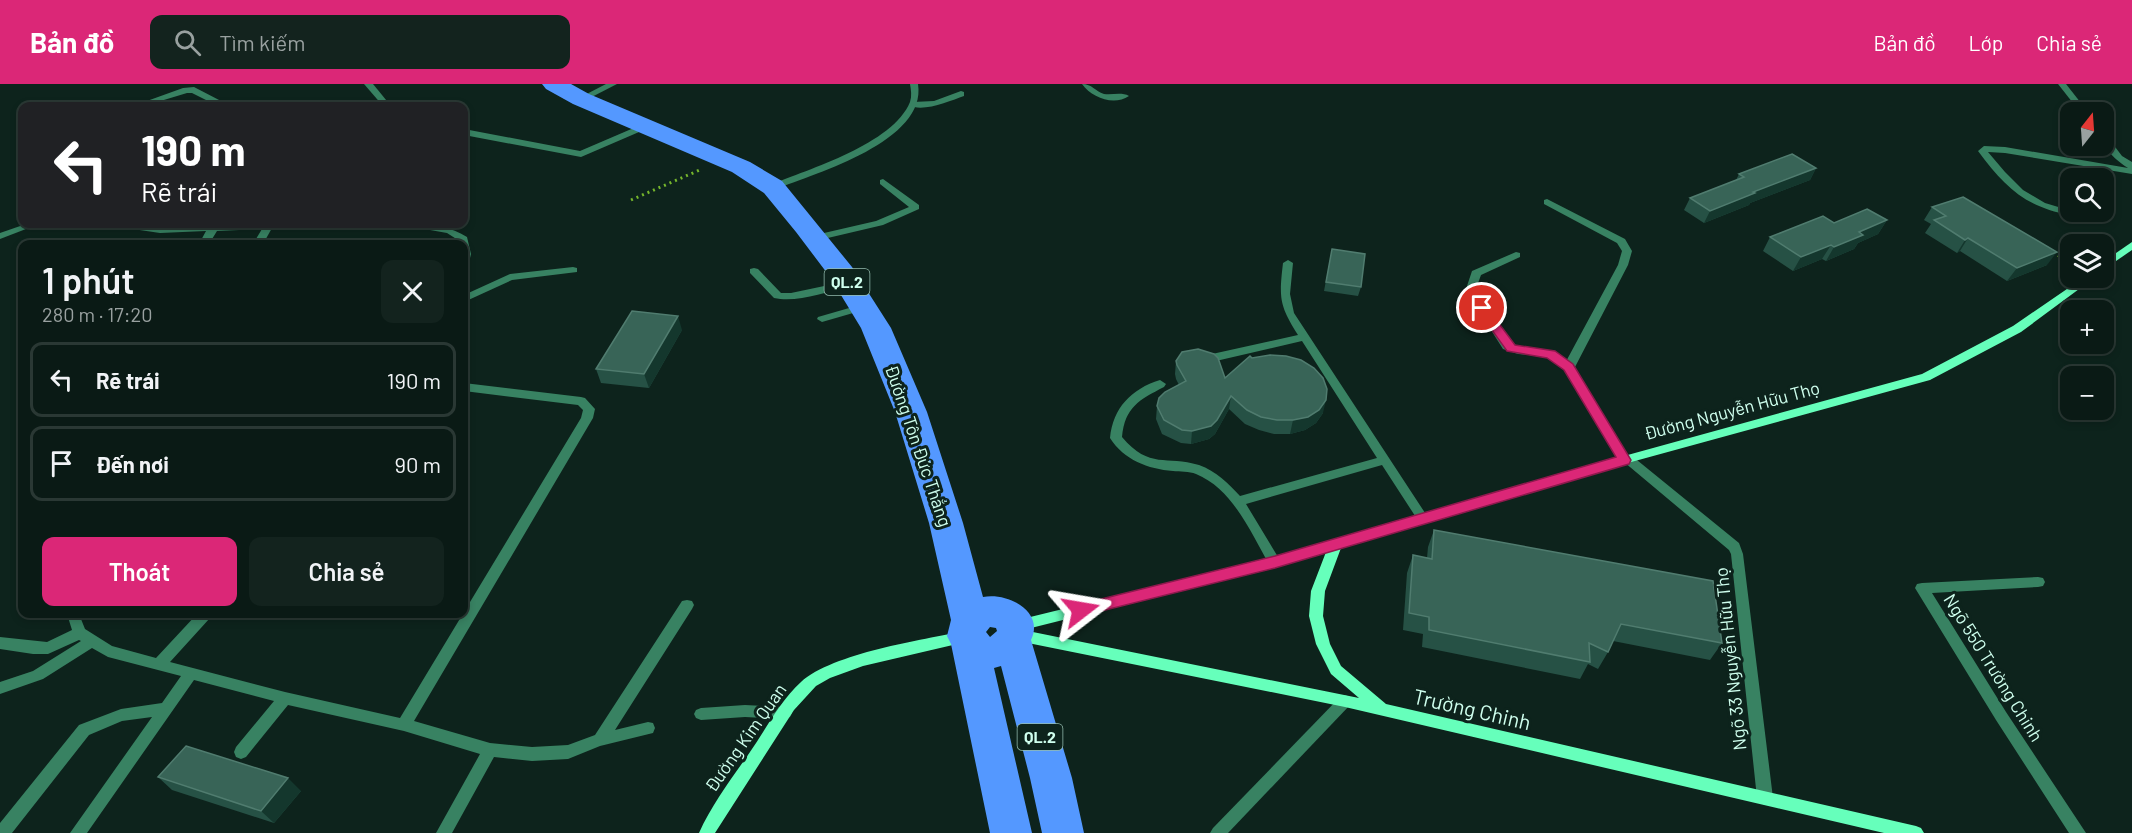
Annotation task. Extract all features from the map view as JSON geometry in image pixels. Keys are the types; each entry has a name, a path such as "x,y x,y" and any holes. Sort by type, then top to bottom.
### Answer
{"highway":[{"name":"Đường Tôn Đức Thắng","path":"554,84 581,99 724,159 773,187 815,238 876,328 911,412 946,523 969,633"},
{"path":"969,633 977,614 996,611 1013,619 1015,634"},
{"name":"QL.2","path":"969,633 1011,833"},
{"name":"QL.2","path":"1015,634 1063,833"}],"main road":[{"path":"2114,259 2132,245"},
{"name":"Đường Nguyễn Hữu Thọ","path":"1015,634 1275,562 1626,459 1926,377 2017,329 2075,288"},
{"path":"1336,543 1318,591 1316,616 1323,644 1336,670 1384,711"},
{"name":"Đường Kim Quan","path":"707,833 731,792 800,692 828,672 879,656 969,633"},
{"name":"Trường Chinh","path":"1015,634 1345,701 1916,833"}],"street":[{"path":"368,84 384,102"},
{"path":"581,99 613,84"},
{"path":"773,187 867,147 897,126 913,105 914,84"},
{"path":"1086,84 1092,94 1125,96"},
{"path":"2062,84 2076,102"},
{"path":"149,102 179,92 194,90 216,102"},
{"path":"913,105 935,103 961,94"},
{"path":"468,133 581,154 643,126"},
{"path":"2060,211 2043,208 2025,197 1993,164 1983,151 1984,149 2005,150 2114,168"},
{"path":"2114,151 2119,158 2132,166"},
{"path":"2114,168 2132,171"},
{"path":"815,238 878,222 904,214 916,207 883,182"},
{"path":"1516,255 1476,273 1472,286 1473,294 1507,345 1518,350 1551,354 1569,367 1623,265 1627,251 1622,241 1547,202"},
{"path":"0,236 23,228"},
{"path":"146,228 160,230 213,228"},
{"path":"206,240 213,228"},
{"path":"434,228 450,231 463,240"},
{"path":"1288,263 1285,294 1289,313 1423,519"},
{"path":"468,297 510,277 573,270"},
{"path":"754,271 778,296 855,295"},
{"path":"822,319 855,295"},
{"path":"1203,360 1306,337"},
{"name":"Ngõ 33 Nguyễn Hữu Thọ","path":"1569,367 1626,459 1734,547 1737,554 1765,798"},
{"path":"1160,384 1134,397 1122,410 1116,423 1116,438 1127,452 1137,459 1151,464 1202,471 1217,480 1237,502 1275,562"},
{"path":"468,387 581,401 589,409 586,418 468,617"},
{"path":"1237,502 1384,460"},
{"name":"Ngõ 550 Trường Chinh","path":"2037,582 1922,588 2014,736 2078,833"},
{"path":"600,740 687,605"},
{"path":"75,618 86,637 108,651 285,698 404,725 490,750 550,754 568,752 600,740 648,728"},
{"path":"158,665 201,618"},
{"path":"404,725 467,618"},
{"path":"0,643 48,648 86,637"},
{"path":"0,688 26,682 41,675 86,637"},
{"path":"78,833 191,673"},
{"path":"241,752 285,698"},
{"path":"1218,833 1345,701"},
{"path":"2,833 84,730 121,715 164,709"},
{"path":"701,714 745,711 785,713"},
{"path":"444,833 490,750"}],"path":[{"path":"631,200 724,159"},
{"path":"2045,247 2060,257"}],"building":[{"path":"1792,154 1816,168 1710,211 1690,198 1744,177 1739,174"},
{"path":"1963,197 2057,252 2017,268 1934,220 1946,216 1932,207"},
{"path":"1867,209 1887,220 1859,232 1863,235 1801,257 1770,237 1823,216 1834,223"},
{"path":"1332,249 1365,254 1361,287 1326,282"},
{"path":"632,311 678,316 644,374 596,369"},
{"path":"1198,349 1214,354 1218,358 1225,378 1250,356 1252,358 1270,355 1286,356 1301,360 1314,368 1323,378 1327,389 1326,400 1319,410 1308,417 1277,420 1261,417 1247,410 1231,396 1211,426 1192,431 1182,430 1164,420 1157,406 1159,398 1165,392 1186,381 1176,361 1182,352"},
{"path":"1434,530 1713,581 1722,643 1621,624 1608,652 1589,643 1590,662 1429,630 1429,617 1409,613 1413,555 1432,559"},
{"path":"186,746 288,778 261,811 158,777"}],"route":[{"path":"1081,610 1275,562 1624,460 1569,367 1551,354 1511,348 1482,308"}]}
